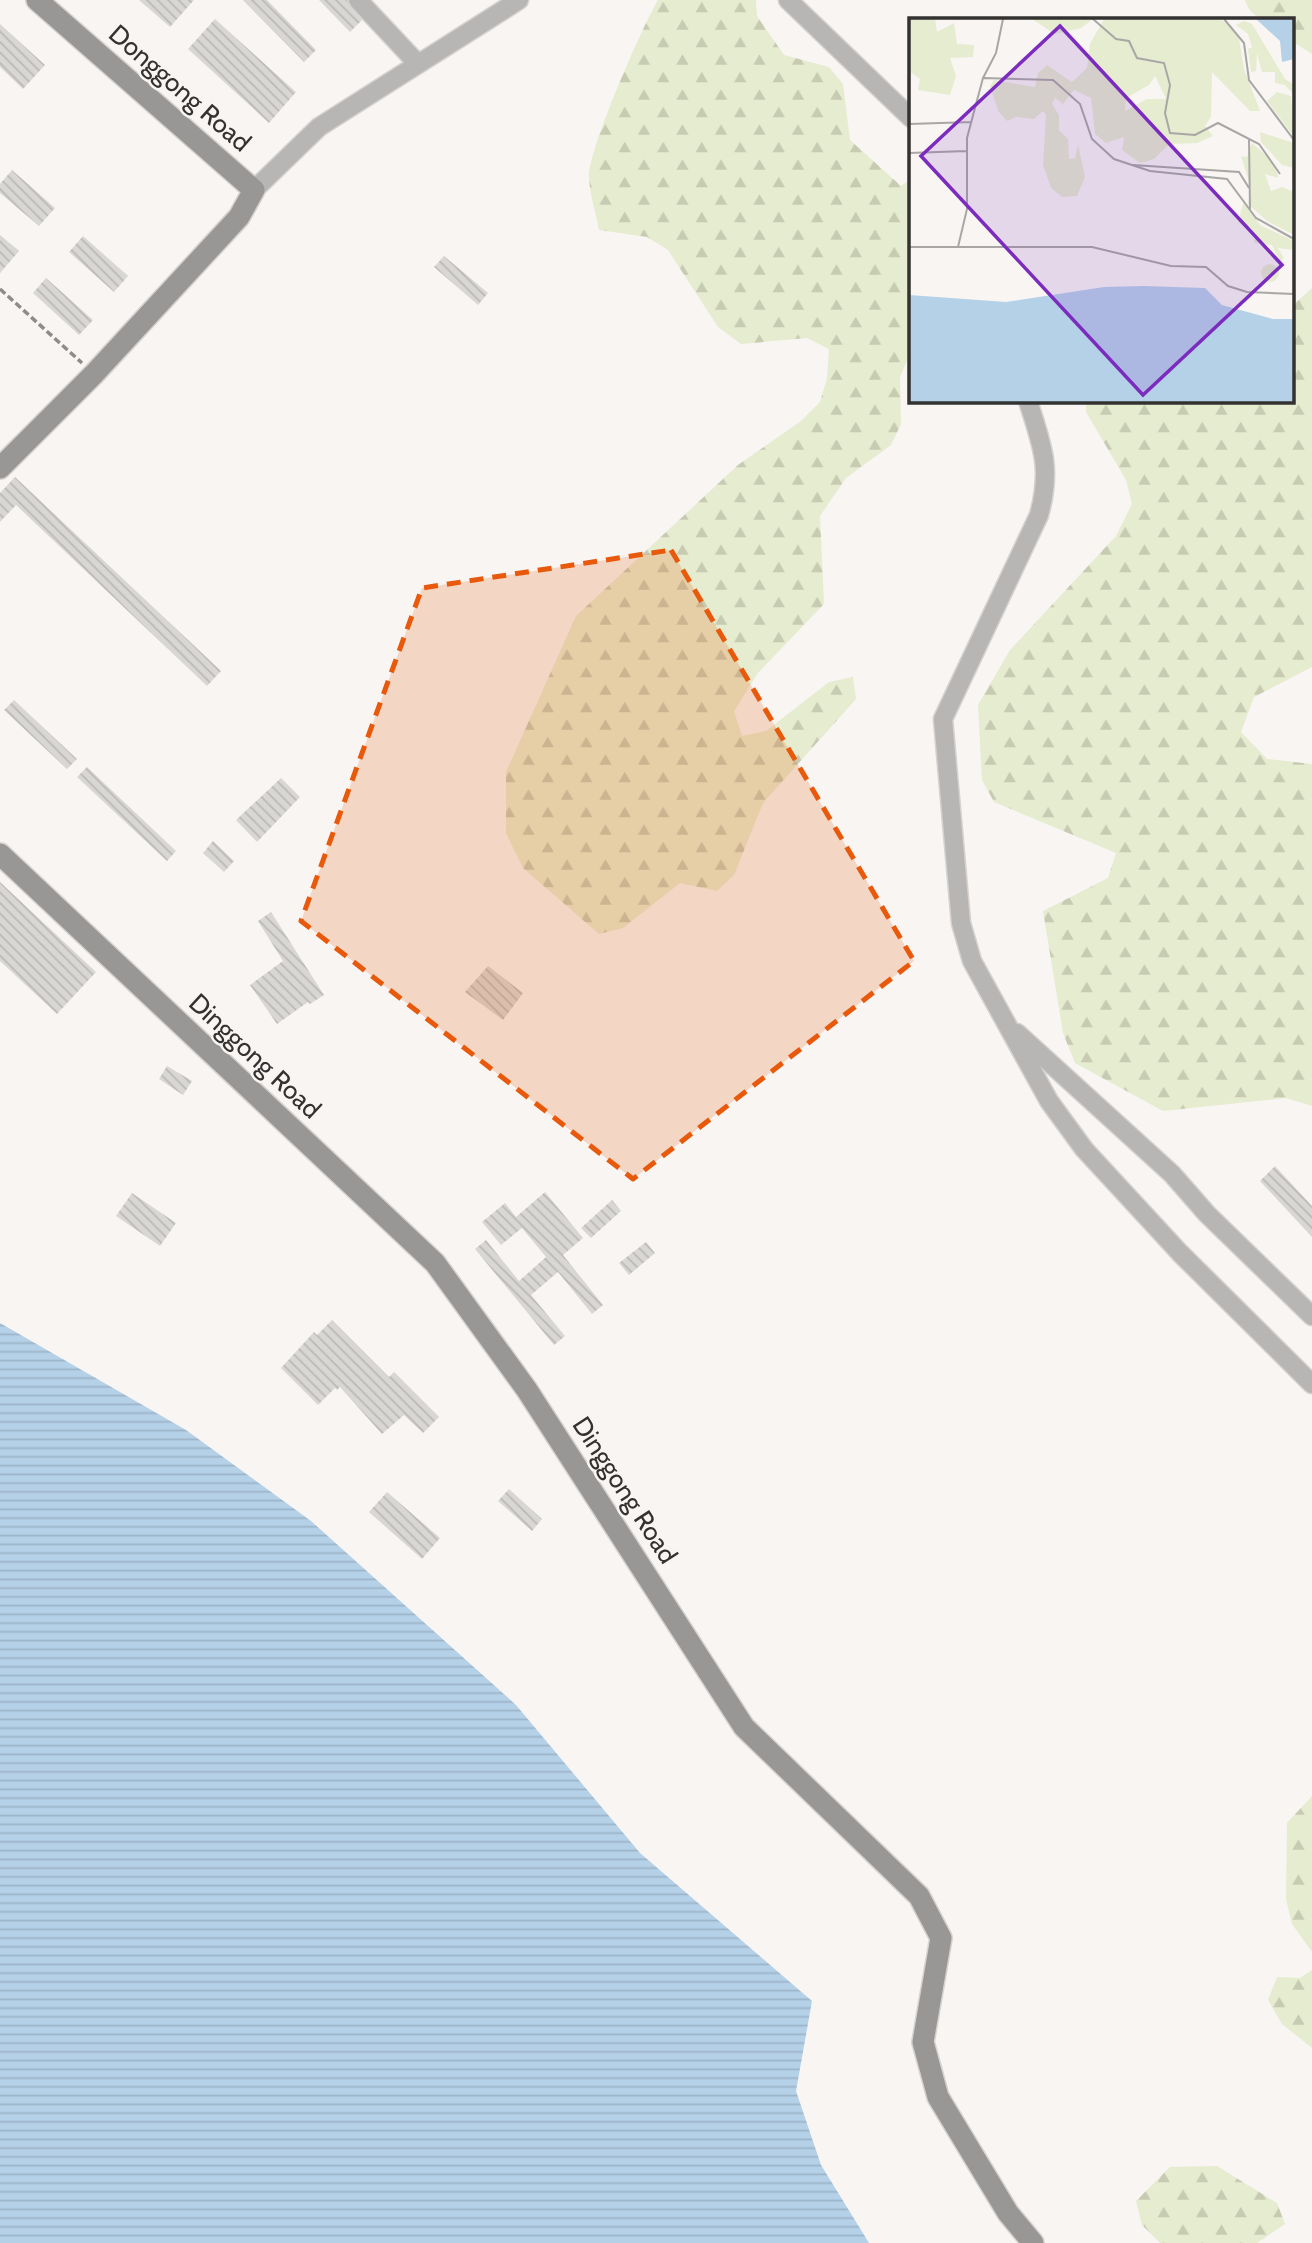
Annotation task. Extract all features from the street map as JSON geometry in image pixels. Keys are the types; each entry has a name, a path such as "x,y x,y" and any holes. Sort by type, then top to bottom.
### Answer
{"street":[{"name":"Donggong Road","path":"37,0 254,190"},
{"path":"358,0 418,64"},
{"path":"0,468 94,373 239,217 254,190 319,127 519,0"},
{"path":"788,0 909,116"},
{"path":"1028,402 1045,454 1047,485 1039,514 943,719 961,923 972,961 1005,1022 1049,1101 1084,1149 1180,1253 1312,1384"},
{"name":"Dinggong Road","path":"0,854 435,1263 527,1390 744,1727 919,1896 941,1938 923,2042 938,2097 1008,2213 1033,2243"},
{"path":"1005,1022 1172,1174 1207,1214 1312,1316"}],"path":[{"path":"0,289 94,373"}],"highlighted area":[{"path":"671,550 914,961 633,1179 301,921 422,588"}],"green space":[{"path":"658,0 756,0 757,16 784,55 829,67 843,84 850,140 901,186 909,180 909,356 900,377 901,424 891,445 846,478 820,516 824,604 758,673 734,711 742,736 766,731 829,682 853,677 856,699 763,803 734,875 717,891 680,883 623,928 599,934 523,868 506,833 506,772 576,616 738,465 801,421 820,402 827,378 829,349 807,338 741,344 718,327 668,250 647,237 599,230 589,183 591,162 640,35"},
{"path":"1245,0 1312,0 1312,54 1294,43 1294,18 1258,17 1248,8"},
{"path":"1312,288 1312,667 1254,697 1241,732 1267,759 1312,764 1312,1106 1286,1098 1163,1111 1075,1063 1063,1033 1043,911 1108,878 1116,853 994,802 982,780 978,705 1010,650 1116,536 1132,504 1126,480 1086,412 1086,402 1294,402 1294,304"},
{"path":"1312,1796 1312,1952 1292,1924 1286,1899 1287,1823"},
{"path":"1312,1970 1312,2048 1282,2024 1268,2000 1277,1977 1300,1978"},
{"path":"1217,2166 1277,2203 1285,2224 1257,2243 1160,2243 1142,2225 1136,2201 1170,2167"}],"water":[{"path":"0,1323 186,1430 311,1521 516,1705 640,1853 812,2001 796,2091 821,2165 869,2243 0,2243"}],"building":[{"path":"139,0 194,0 170,27"},
{"path":"243,0 267,0 316,50 304,62"},
{"path":"319,0 347,0 362,20 350,32"},
{"path":"215,19 296,92 269,123 188,49"},
{"path":"0,24 45,65 23,89 0,67"},
{"path":"12,170 55,208 39,226 0,193 0,184"},
{"path":"0,235 19,251 0,273"},
{"path":"83,236 128,276 114,292 69,252"},
{"path":"444,256 488,293 478,305 434,267"},
{"path":"46,278 93,320 79,335 33,293"},
{"path":"15,477 221,671 207,686 16,505 0,522 0,493"},
{"path":"14,700 77,759 67,769 4,710"},
{"path":"87,767 176,851 167,861 77,777"},
{"path":"281,778 300,797 257,842 236,820"},
{"path":"213,841 234,861 224,872 203,853"},
{"path":"0,882 96,972 57,1014 0,961"},
{"path":"271,912 324,995 310,1004 308,1002 277,1024 250,985 283,961 258,921"},
{"path":"488,966 523,993 503,1020 465,992"},
{"path":"167,1066 192,1081 183,1095 159,1079"},
{"path":"1275,1166 1312,1206 1312,1237 1260,1181"},
{"path":"545,1192 583,1238 563,1255 603,1305 592,1314 558,1272 531,1295 565,1336 554,1345 475,1249 486,1240 519,1281 546,1257 522,1228 501,1245 482,1222 505,1203 516,1217"},
{"path":"132,1193 176,1223 160,1246 116,1216"},
{"path":"612,1200 621,1211 591,1238 581,1228"},
{"path":"646,1242 655,1253 629,1275 619,1263"},
{"path":"332,1320 389,1377 394,1372 439,1417 423,1433 404,1415 382,1434 340,1387 337,1390 335,1388 318,1405 281,1368 314,1332 317,1335"},
{"path":"509,1489 542,1519 532,1531 498,1501"},
{"path":"387,1492 440,1538 422,1559 369,1512"}]}
